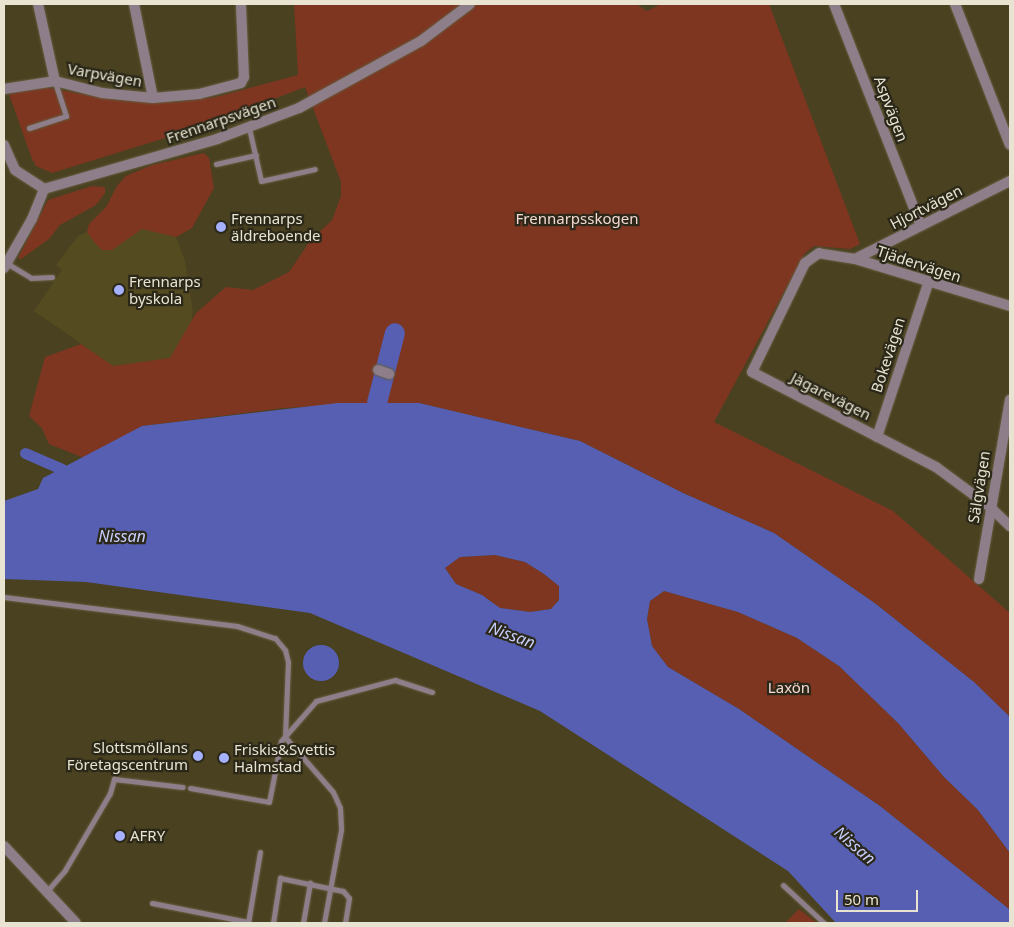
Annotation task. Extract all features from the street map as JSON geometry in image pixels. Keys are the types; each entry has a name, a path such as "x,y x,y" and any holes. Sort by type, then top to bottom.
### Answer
{"street":[{"path":"38,4 55,81"},
{"path":"134,4 153,98"},
{"name":"Varpvägen","path":"4,89 55,81 102,93 153,98 199,94 241,83 244,76 241,4"},
{"name":"Frennarpsvägen","path":"44,188 250,128 318,99 413,46 470,4"},
{"name":"Aspvägen","path":"834,4 921,226"},
{"path":"955,4 1010,145"},
{"path":"4,145 15,170 44,188 6,266"},
{"name":"Hjortvägen","path":"855,259 1010,181"},
{"name":"Tjädervägen","path":"819,253 855,259 928,284 1010,306"},
{"name":"Jägarevägen","path":"819,253 805,263 752,372 936,467 990,507 1010,526"},
{"name":"Bokevägen","path":"877,436 928,284"},
{"path":"378,370 389,374"},
{"name":"Sälgvägen","path":"979,579 1010,400"},
{"path":"4,846 76,923"}],"lane":[{"path":"29,128 66,116 55,81"},
{"path":"250,128 262,181 315,169"},
{"path":"216,164 256,155"},
{"path":"6,266 31,278 52,277"},
{"path":"4,597 228,625 275,638 285,650 288,662 286,737 333,792 340,808 341,830 324,923"},
{"path":"190,788 269,802 281,741 316,700 354,688 395,680 432,692"},
{"path":"47,891 65,870 110,793 114,779 183,787"},
{"path":"152,903 248,922 260,852"},
{"path":"273,923 280,878 343,891 349,898 344,923"},
{"path":"303,923 310,884"},
{"path":"783,885 824,923"}],"shaded area":[{"name":"Frennarps byskola","path":"142,229 176,237 185,261 193,312 190,327 170,358 113,366 34,311 62,270 56,265 78,236 87,232 94,242 112,250"}],"green space":[{"name":"Frennarpsskogen","path":"294,4 636,4 647,11 661,4 769,4 860,244 850,249 814,246 805,253 714,422 893,511 1010,613 1010,717 974,682 876,604 774,533 683,493 580,441 419,403 377,403 284,408 142,426 84,458 49,444 42,428 29,416 45,357 81,344 113,366 170,358 196,313 226,287 253,290 289,272 310,241 332,220 341,196 341,182 305,87 204,126 52,173 36,166 32,159 9,94 42,87 117,100 177,102 216,97 298,75"},
{"path":"204,153 209,158 214,188 192,228 176,237 142,229 112,250 102,250 94,242 87,232 89,224 106,207 117,186 126,176 152,165"},
{"path":"92,186 105,187 105,193 96,205 60,225 49,239 21,259 18,258 48,200"},
{"path":"495,555 525,562 544,574 559,586 559,600 551,609 530,612 500,608 482,595 456,584 445,568 460,557"},
{"name":"Laxön","path":"664,591 738,612 797,638 839,666 898,723 944,777 978,810 1010,853 1010,910 880,806 739,709 668,667 652,646 647,619 650,601"},
{"path":"799,909 817,923 785,923"}],"water":[{"name":"Nissan","path":"338,403 419,403 580,441 683,493 774,533 876,604 974,682 1010,717 1010,853 978,810 944,777 898,723 839,666 797,638 738,612 664,591 650,601 647,619 652,646 668,667 739,709 880,806 1009,909 1010,923 836,923 788,871 540,711 310,613 86,582 4,579 4,501 38,489 43,478 142,426","holes":["495,555 525,562 559,586 559,600 551,609 530,612 500,608 482,595 456,584 445,568 460,557"]},
{"path":"321,645 328,646 334,650 338,656 338,670 334,676 328,680 321,681 314,680 308,676 304,670 303,663 304,656 308,650 314,646"}],"waterway":[{"path":"377,403 395,333"},
{"path":"25,453 62,469"}],"place":[{"name":"Frennarps äldreboende","path":"221,227"},
{"name":"Frennarps byskola","path":"119,290"},
{"name":"Slottsmöllans Företagscentrum","path":"198,756"},
{"name":"Friskis&Svettis Halmstad","path":"224,758"},
{"name":"AFRY","path":"120,836"}]}
